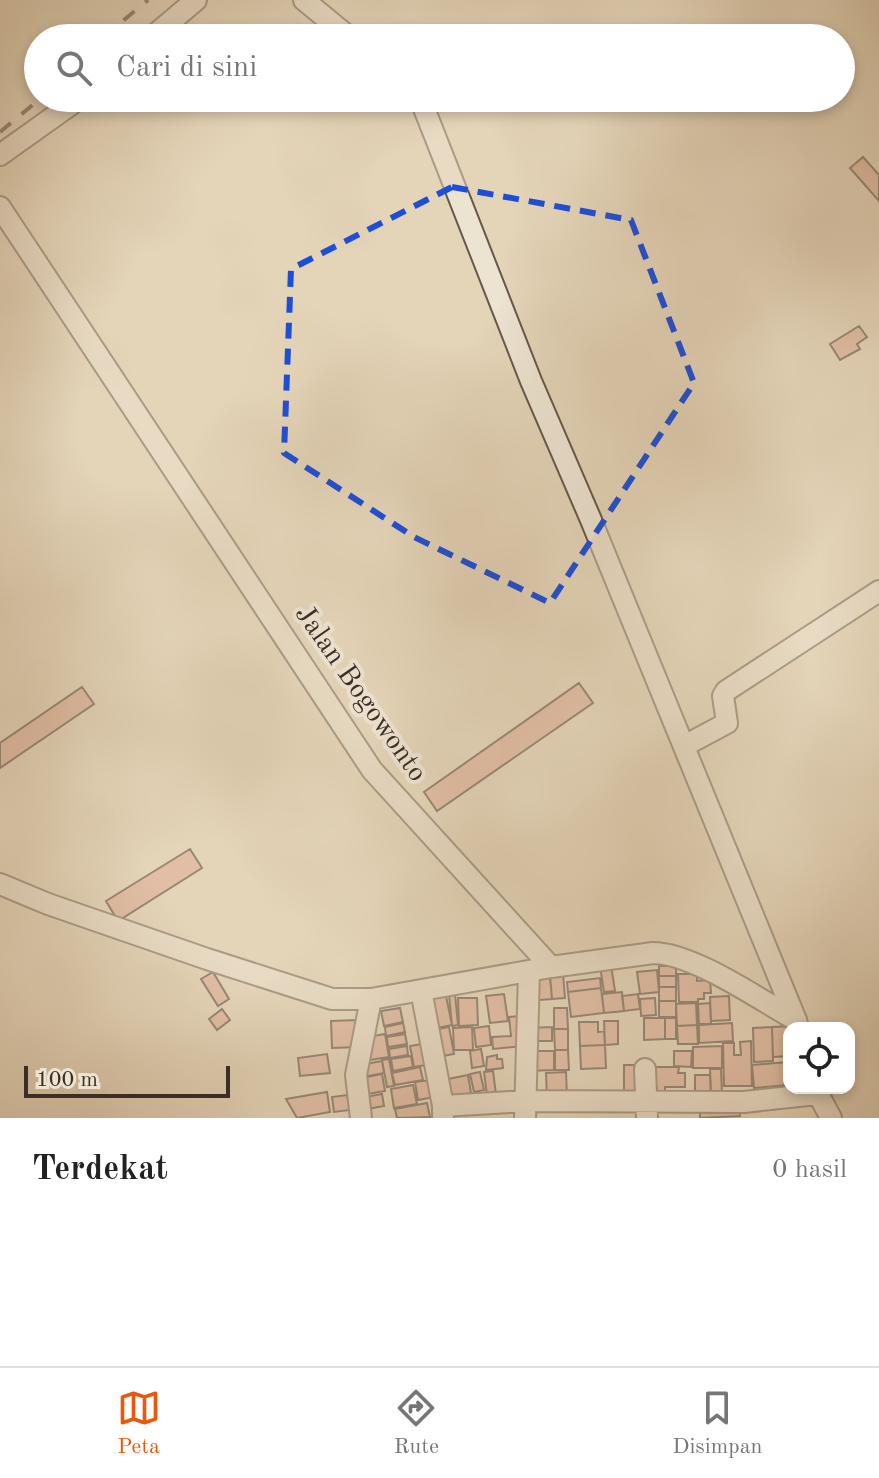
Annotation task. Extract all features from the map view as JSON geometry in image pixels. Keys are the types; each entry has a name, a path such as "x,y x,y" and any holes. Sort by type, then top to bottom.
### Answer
{"street":[{"path":"168,24 196,0"},
{"path":"304,0 333,24"},
{"path":"0,155 60,112"},
{"path":"425,112 531,381 796,1022"},
{"name":"Jalan Bogowonto","path":"0,207 372,770 551,967"},
{"path":"684,746 727,723 723,696 726,691 879,591"},
{"path":"0,884 48,904 314,994 347,1001 551,967 660,953 708,970 794,1022"},
{"path":"525,1110 529,971"},
{"path":"421,990 443,1112 646,1109 744,1102 796,1094"},
{"path":"361,1118 356,1075 371,999"},
{"path":"645,1069 646,1109"},
{"path":"818,1094 831,1118"}],"highlighted area":[{"path":"452,187 631,220 694,383 550,603 414,537 284,453 291,269"}],"building":[{"path":"863,157 879,175 879,201 850,168"},
{"path":"859,326 867,337 857,344 860,349 840,360 830,344"},
{"path":"579,683 593,703 437,811 424,792"},
{"path":"82,687 94,704 0,768 0,743"},
{"path":"190,849 202,868 118,921 106,901"},
{"path":"611,965 615,991 604,992 600,966"},
{"path":"659,966 676,966 676,976 659,976"},
{"path":"657,970 659,992 640,994 637,972"},
{"path":"213,972 229,999 218,1006 201,979"},
{"path":"563,974 565,998 552,999 550,975"},
{"path":"678,974 697,974 697,981 710,980 711,993 704,993 704,999 698,999 698,1002 679,1002"},
{"path":"659,976 676,976 676,987 659,987"},
{"path":"550,978 552,999 539,1000 538,979"},
{"path":"600,978 601,988 568,992 567,982"},
{"path":"659,987 676,987 676,1001 659,1001"},
{"path":"601,988 604,1013 571,1017 568,992"},
{"path":"622,992 624,1011 604,1013 602,994"},
{"path":"449,994 455,994 458,1025 452,1026"},
{"path":"504,994 508,1021 490,1023 486,996"},
{"path":"638,994 640,1009 624,1011 622,996"},
{"path":"446,996 452,1025 432,1029 426,1000"},
{"path":"729,996 730,1020 711,1021 710,997"},
{"path":"458,998 477,998 478,1025 459,1026"},
{"path":"655,998 656,1015 641,1016 640,999"},
{"path":"659,1001 676,1001 676,1017 659,1017"},
{"path":"696,1003 697,1025 677,1026 676,1004"},
{"path":"710,1003 711,1024 699,1024 698,1004"},
{"path":"400,1008 403,1022 384,1026 381,1011"},
{"path":"554,1008 567,1008 568,1029 554,1029"},
{"path":"222,1009 230,1020 217,1030 209,1019"},
{"path":"520,1016 523,1046 493,1049 492,1037 511,1036 509,1017"},
{"path":"644,1018 665,1018 665,1039 644,1040"},
{"path":"665,1018 676,1018 676,1039 665,1039"},
{"path":"358,1020 359,1047 332,1048 331,1021"},
{"path":"604,1021 618,1021 618,1044 605,1045"},
{"path":"579,1022 598,1022 598,1032 604,1031 605,1045 580,1046"},
{"path":"403,1023 405,1032 386,1036 385,1027"},
{"path":"732,1023 733,1041 699,1043 699,1025"},
{"path":"697,1025 698,1044 678,1044 677,1026"},
{"path":"489,1026 491,1045 476,1047 474,1028"},
{"path":"783,1026 783,1056 773,1057 772,1027"},
{"path":"449,1027 454,1054 437,1057 432,1030"},
{"path":"472,1027 473,1050 454,1050 453,1028"},
{"path":"552,1027 552,1041 530,1041 529,1028"},
{"path":"772,1027 773,1061 754,1062 753,1028"},
{"path":"554,1029 568,1029 568,1050 555,1050"},
{"path":"385,1034 389,1057 363,1061 362,1056 370,1054 367,1037"},
{"path":"405,1034 407,1044 388,1047 387,1037"},
{"path":"751,1041 752,1086 724,1086 723,1043 734,1043 734,1055 741,1055 740,1042"},
{"path":"428,1043 432,1064 414,1067 410,1046"},
{"path":"605,1045 606,1068 581,1069 580,1046"},
{"path":"407,1046 408,1055 390,1058 389,1049"},
{"path":"722,1046 722,1068 693,1068 693,1047"},
{"path":"481,1049 484,1066 472,1068 470,1051"},
{"path":"555,1050 568,1050 569,1070 555,1070"},
{"path":"528,1051 554,1051 554,1070 528,1071"},
{"path":"674,1051 692,1051 691,1067 674,1066"},
{"path":"327,1054 330,1073 300,1076 298,1058"},
{"path":"497,1055 497,1059 502,1059 503,1068 486,1070 487,1057"},
{"path":"411,1056 413,1067 393,1071 391,1059"},
{"path":"389,1059 394,1086 387,1087 382,1060"},
{"path":"382,1061 384,1073 363,1077 360,1065"},
{"path":"783,1062 783,1086 754,1088 752,1065"},
{"path":"624,1065 639,1065 639,1091 624,1091"},
{"path":"420,1067 423,1080 395,1085 392,1073"},
{"path":"653,1067 679,1067 678,1073 685,1073 685,1087 665,1087 665,1093 657,1093 657,1087 653,1087"},
{"path":"710,1069 721,1069 722,1093 711,1093"},
{"path":"493,1071 497,1102 488,1103 484,1072"},
{"path":"480,1072 484,1090 474,1092 470,1074"},
{"path":"566,1072 567,1098 547,1099 546,1073"},
{"path":"382,1074 385,1091 361,1095 362,1078"},
{"path":"468,1075 471,1093 446,1098 443,1080"},
{"path":"695,1075 710,1075 711,1096 695,1097"},
{"path":"431,1080 434,1097 418,1100 415,1082"},
{"path":"413,1085 417,1104 394,1108 391,1089"},
{"path":"327,1092 330,1112 297,1118 286,1099"},
{"path":"382,1094 384,1106 362,1110 360,1098"},
{"path":"347,1095 350,1110 334,1112 332,1097"},
{"path":"427,1103 430,1117 397,1118 395,1109"},
{"path":"739,1103 740,1116 700,1118 700,1104"}],"railway":[{"path":"119,24 148,0"},
{"path":"0,132 24,112"}]}
